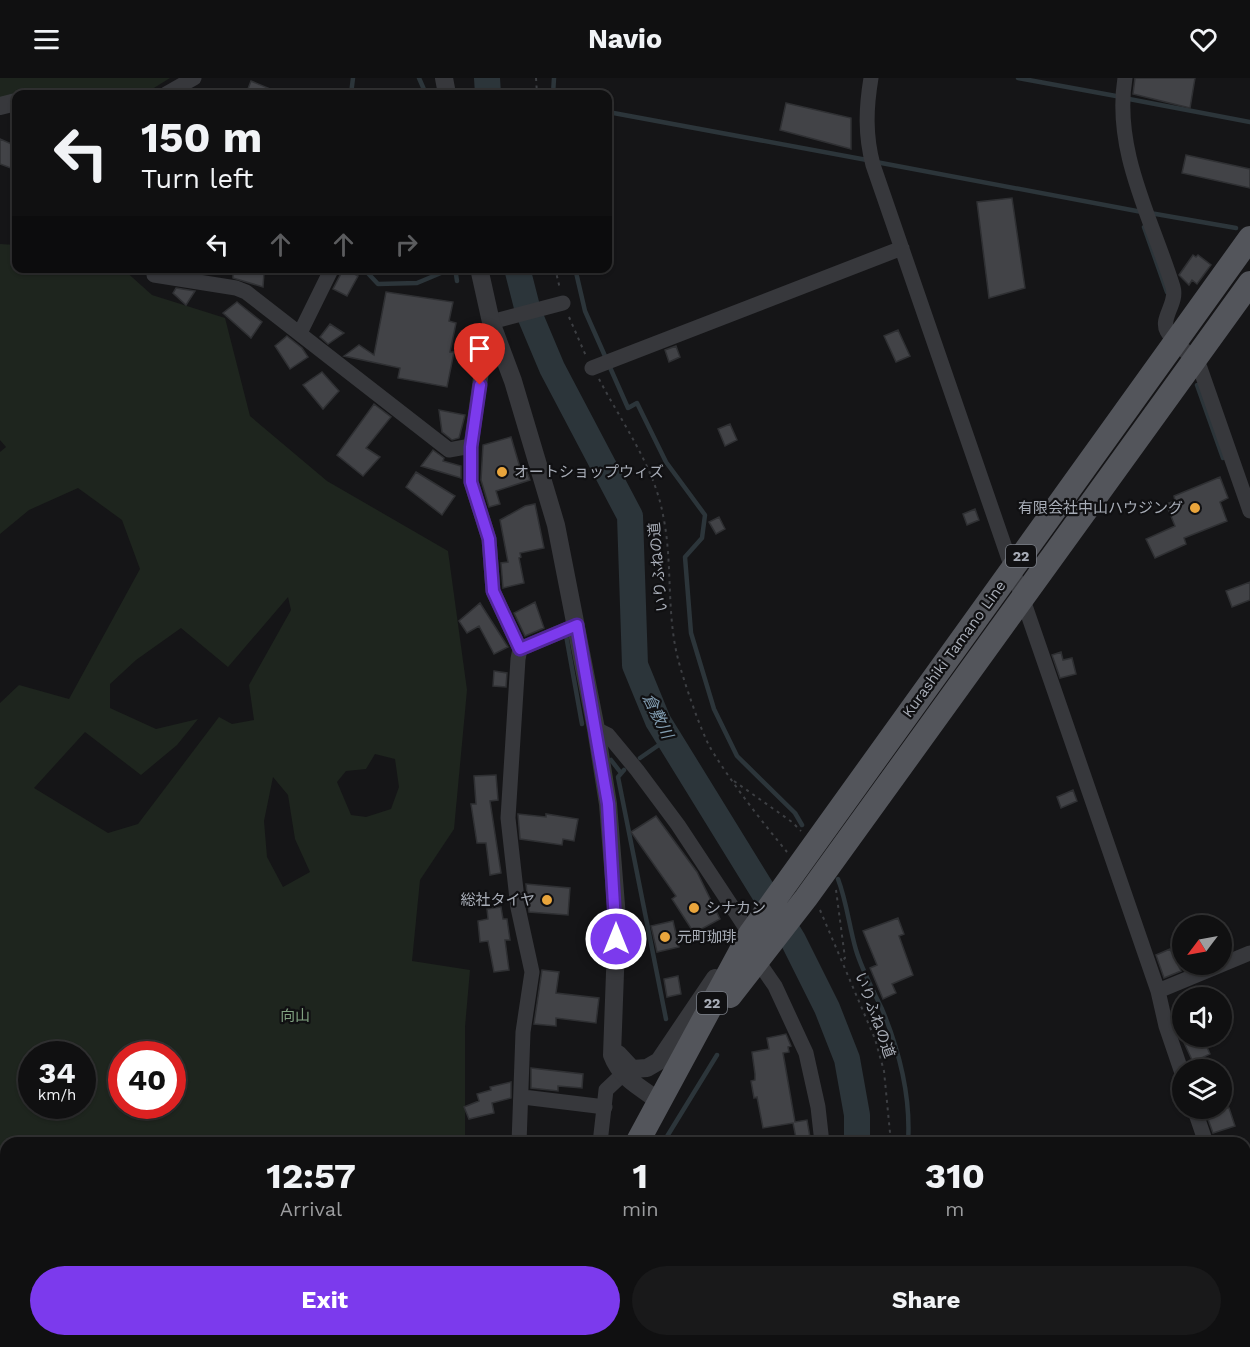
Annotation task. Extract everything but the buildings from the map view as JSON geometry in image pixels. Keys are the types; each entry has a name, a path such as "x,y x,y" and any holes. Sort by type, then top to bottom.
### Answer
{"main road":[{"name":"Kurashiki Tamano Line","path":"640,1137 674,1071 757,948 791,866 1177,342 1250,238"},
{"name":"Kurashiki Tamano Line","path":"757,948 813,903 1022,600 1250,283"}],"street":[{"path":"173,90 194,78"},
{"path":"871,78 866,117 872,161 1158,990 1166,1026 1177,1059"},
{"path":"1125,78 1121,99 1128,157 1173,289 1173,304 1165,323 1166,330 1195,358 1250,511"},
{"path":"601,363 902,248"},
{"path":"154,273 154,275 236,288 246,292 449,450 471,447"},
{"path":"300,333 330,273"},
{"path":"481,273 497,321 556,525 596,729 608,804 616,918 611,1042 616,1065 623,1074 658,1100"},
{"path":"520,1137 523,1097 523,1032 532,972 518,908 508,818 520,649 493,591 489,539 471,482 471,447 487,332 497,321 561,303"},
{"path":"520,649 577,625"},
{"path":"596,729 608,735 678,825 757,948 806,1053 818,1107 821,1137"},
{"path":"611,1042 622,1060 632,1069 647,1068 659,1061 720,972 757,948"},
{"path":"1158,990 1250,953"},
{"path":"601,1137 606,1090 623,1074"},
{"path":"523,1097 605,1107"},
{"path":"1198,1119 1204,1137"}],"path":[{"name":"いりふねの道","path":"556,273 561,303 601,363 652,480 663,513 678,659 710,747 791,866"},
{"path":"732,780 792,822 801,831"},
{"path":"835,887 845,958 843,960"},
{"name":"いりふねの道","path":"813,903 843,960 874,1039 884,1071 890,1137"}],"green space":[{"path":"0,78 170,78 151,90 12,90 12,98 0,112"},
{"name":"向山","path":"0,244 12,245 12,273 127,273 152,295 225,318 250,416 327,481 448,551 467,690 454,829 420,880 412,961 470,970 465,1027 465,1137 0,1137 0,703 19,685 69,699 140,569 122,520 78,488 29,510 0,534 0,452 6,447 0,440","holes":["288,597 291,610 249,685 254,720 232,724 219,717 138,824 108,833 34,788 85,732 141,775 177,745 198,719 156,729 110,708 110,684 136,660 181,628 228,667","375,754 395,759 399,787 391,809 366,817 351,815 337,782 346,771 366,769","273,777 288,795 295,839 310,872 283,887 267,857 264,821"]}],"waterway":[{"path":"352,90 353,78"},
{"path":"419,78 424,90"},
{"name":"倉敷川","path":"487,78 488,90"},
{"path":"553,90 554,78"},
{"path":"1018,78 1116,96"},
{"path":"1129,99 1250,122"},
{"path":"612,113 867,160"},
{"path":"876,162 1142,212"},
{"path":"1150,213 1236,228"},
{"path":"1144,227 1167,292"},
{"path":"368,273 378,284 417,283 441,273"},
{"path":"456,273 457,281"},
{"name":"倉敷川","path":"518,273 528,311 552,368 630,516 635,665 658,721 793,940 827,1008 847,1059 857,1115 857,1137"},
{"path":"576,273 585,311 628,408 637,403 666,462 705,515 702,538 685,557 691,633 714,709 737,756 795,813 802,825"},
{"path":"1197,385 1223,458"},
{"path":"566,635 582,724"},
{"path":"640,758 669,738"},
{"path":"611,760 621,773"},
{"path":"624,770 618,777 666,1019"},
{"path":"838,879 858,957 894,1041 906,1092 908,1137"},
{"path":"667,1137 717,1055"}],"place":[{"name":"オートショップウィズ","path":"502,472"},
{"name":"有限会社中山ハウジング","path":"1195,508"},
{"name":"総社タイヤ","path":"547,900"},
{"name":"シナカン","path":"694,908"},
{"name":"元町珈琲","path":"665,937"}],"route":[{"path":"480,385 471,447 471,482 474,498 489,539 490,580 493,591 520,649 577,625 608,804 616,939"}]}
